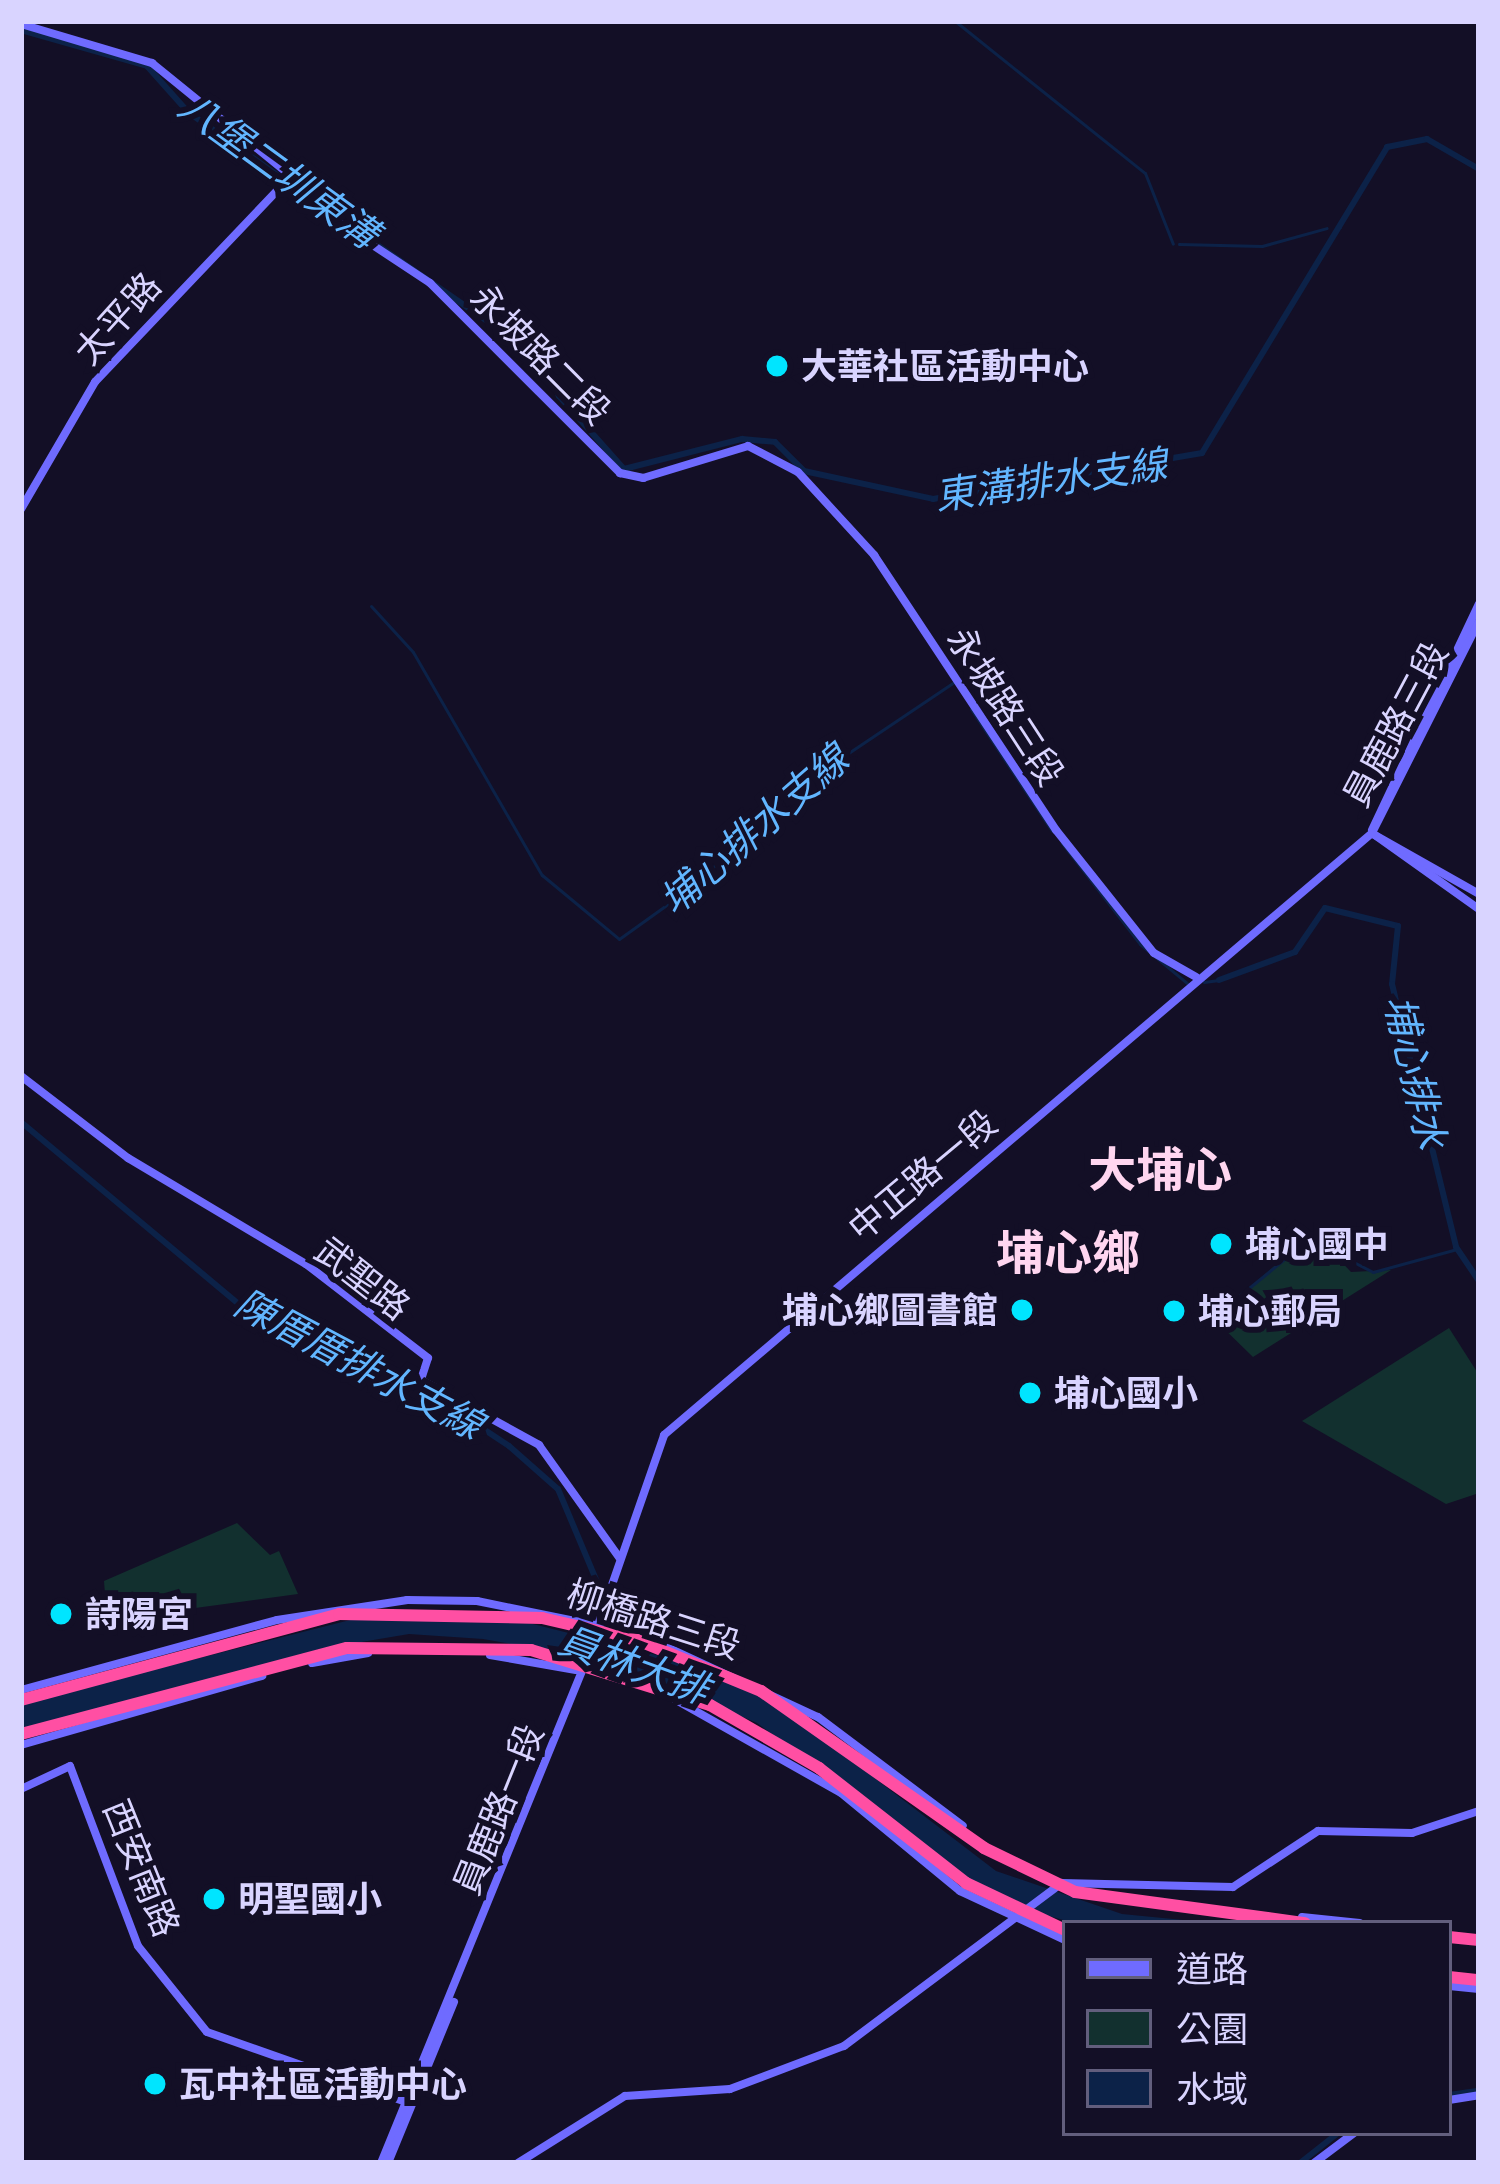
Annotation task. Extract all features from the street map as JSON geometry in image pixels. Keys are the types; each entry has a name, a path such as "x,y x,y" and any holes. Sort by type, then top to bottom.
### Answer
{"highway":[{"path":"21,1695 359,1612 565,1622 761,1691 984,1848 1053,1883 1121,1903 1277,1920"},
{"path":"21,1740 181,1690 407,1641 623,1671 788,1748 966,1883 1062,1929"}],"main road":[{"name":"太平路","path":"21,24 152,63 291,176 95,382 21,509"},
{"name":"永坡路二段","path":"283,185 430,283 620,473 643,478 748,446 778,455"},
{"name":"永坡路三段","path":"778,455 874,555 1137,932 1196,977"},
{"name":"員鹿路三段","path":"1372,833 1479,604"},
{"name":"員鹿路三段","path":"1372,833 1479,621"},
{"name":"中正路一段","path":"586,1659 619,1557 673,1424 1196,977 1372,833"},
{"path":"1372,833 1479,894"},
{"path":"1372,833 1479,908"},
{"name":"武聖路","path":"21,1076 128,1158 306,1264 428,1358 421,1380 539,1445 619,1557"},
{"name":"柳橋路三段","path":"21,1695 373,1604 477,1601 596,1627 762,1685 1058,1885 1336,1920"},
{"name":"柳橋路三段","path":"21,1740 376,1651 582,1671 661,1693 783,1755 1012,1920 1062,1939"},
{"name":"員鹿路一段","path":"385,2163 586,1659"},
{"name":"西安南路","path":"21,1789 70,1766 81,1780 138,1946 207,2032 406,2102"},
{"path":"518,2163 625,2096 730,2089 844,2046 1058,1885 1232,1887 1318,1831 1412,1833 1479,1811"},
{"name":"員鹿路一段","path":"385,2163 464,1967"},
{"path":"1314,2163 1350,2136"}],"green space":[{"path":"1313,1232 1351,1272 1391,1270 1253,1357 1214,1319"},
{"path":"1449,1328 1479,1375 1479,1493 1446,1504 1302,1421"},
{"path":"237,1523 270,1555 279,1551 298,1594 107,1620 104,1581"}],"water":[{"name":"員林大排","path":"362,1617 509,1618 700,1666 787,1711 996,1871 1122,1914 1183,1920 1063,1920 1024,1909 980,1889 757,1723 614,1662 483,1639 409,1634 320,1649 21,1731 21,1703"}],"waterway":[{"path":"955,21 1145,173 1173,244"},
{"name":"八堡二圳東溝","path":"21,30 147,66 188,112 339,219"},
{"name":"東溝排水支線","path":"360,233 548,363 559,396 624,469 742,439 775,442 804,471 933,499 1202,453 1387,147 1427,139 1479,169"},
{"path":"1179,244 1262,246 1327,228"},
{"name":"埔心排水支線","path":"371,606 413,652 542,875 619,939 700,881 774,803 954,682"},
{"path":"971,709 1052,831"},
{"name":"埔心排水支線","path":"1062,843 1140,944 1188,984"},
{"name":"埔心排水","path":"1219,980 1295,952 1325,908 1398,926 1392,984 1456,1247 1479,1281"},
{"name":"埔心排水支線","path":"1204,982 1219,980"},
{"name":"陳厝厝排水支線","path":"21,1122 253,1316 432,1395 509,1446 558,1489 600,1589"},
{"path":"1212,1318 1309,1239 1373,1272 1457,1249"},
{"path":"1452,2095 1479,2091"},
{"path":"1300,2163 1334,2136"}],"place":[{"name":"大華社區活動中心","path":"777,366"},
{"name":"埔心國中","path":"1221,1244"},
{"name":"埔心鄉圖書館","path":"1022,1310"},
{"name":"埔心郵局","path":"1174,1311"},
{"name":"埔心國小","path":"1030,1393"},
{"name":"詩陽宮","path":"61,1614"},
{"name":"明聖國小","path":"214,1899"},
{"name":"瓦中社區活動中心","path":"155,2084"}],"district":[{"name":"大埔心","path":"1160,1170"},
{"name":"埔心鄉","path":"1068,1253"}]}
